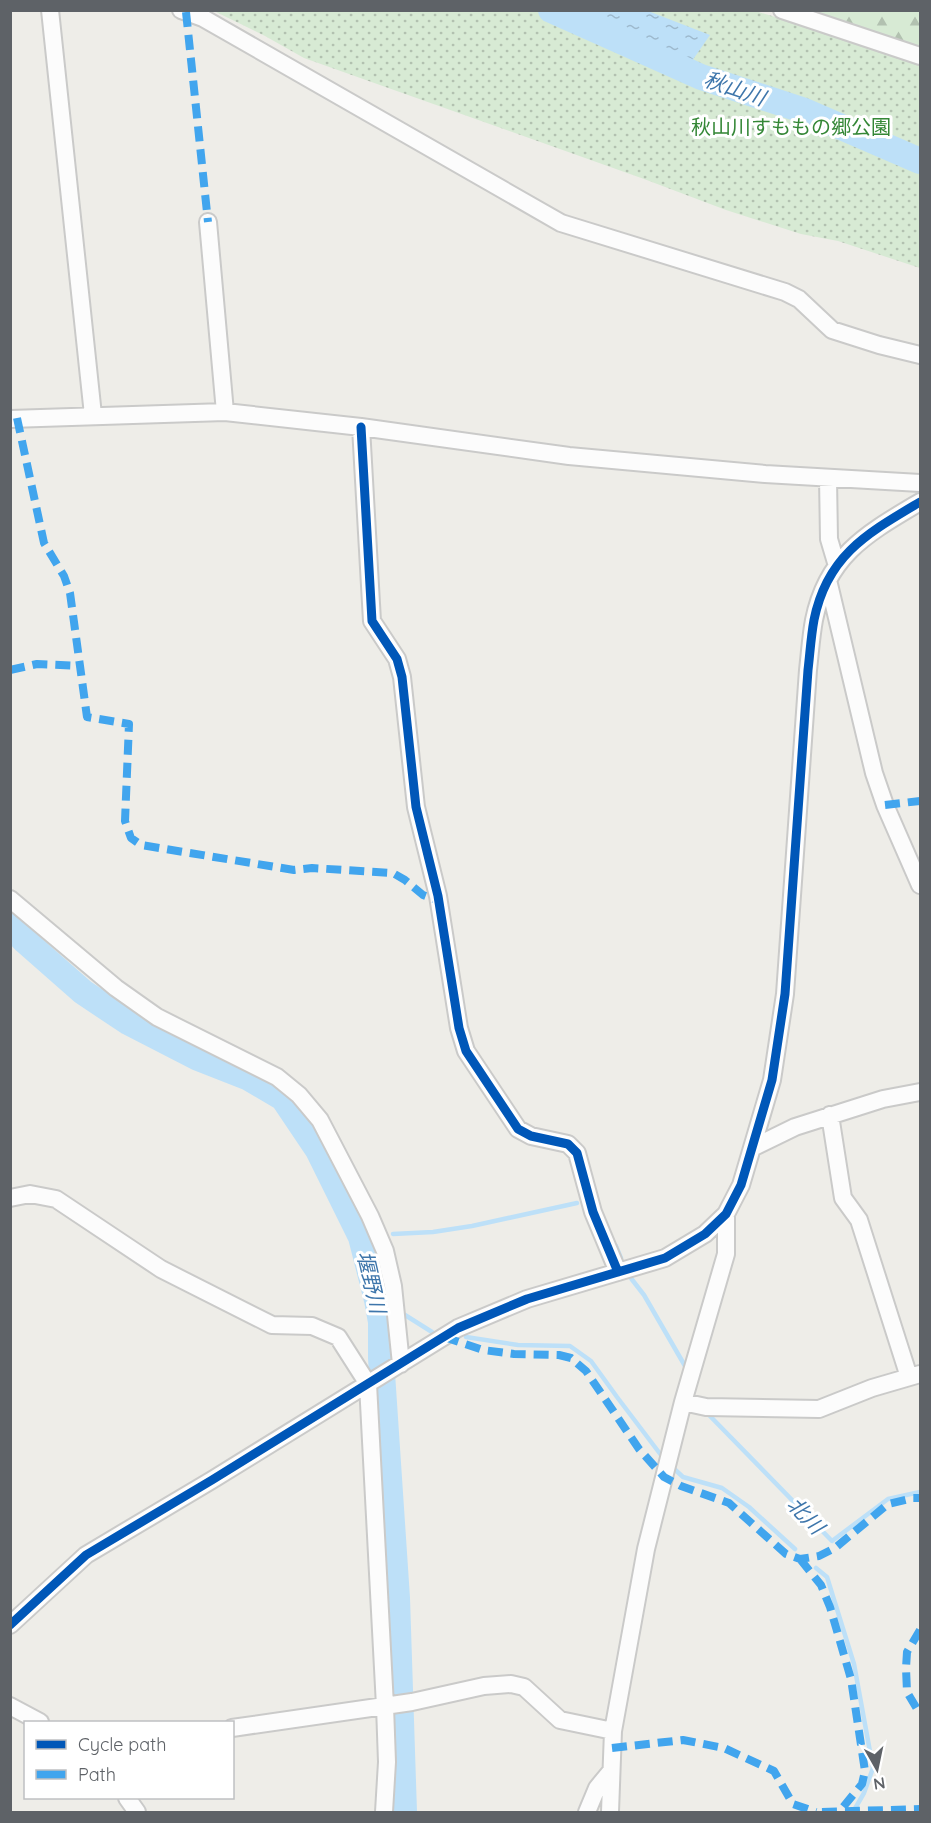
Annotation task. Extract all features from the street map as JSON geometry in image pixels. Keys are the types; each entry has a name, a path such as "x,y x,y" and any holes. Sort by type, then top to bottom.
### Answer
{"street":[{"path":"50,10 93,415"},
{"path":"182,10 203,18 561,223 785,292 799,299 832,330 921,355"},
{"path":"782,10 921,56"},
{"path":"208,222 225,412"},
{"path":"10,419 225,412 361,427 569,456 765,474 921,483"},
{"path":"361,427 372,621 397,659 402,677 416,807 438,896 459,1028 466,1051 518,1130 531,1136 568,1144 577,1153 593,1212 618,1272"},
{"path":"828,478 832,572 874,773 885,805 921,885"},
{"path":"10,1625 86,1555 458,1328 527,1299 665,1258 705,1234 726,1214 741,1185 772,1080 779,1039 785,994 808,670 814,619 832,572 846,553 873,530 921,502"},
{"path":"10,899 116,988 157,1017 277,1077 299,1095 320,1120 370,1216 385,1251 393,1286 398,1365"},
{"path":"752,1148 795,1127 830,1115 883,1099 921,1092"},
{"path":"683,1402 706,1407 819,1409 872,1388 915,1376 859,1220 843,1198 830,1115"},
{"path":"10,1198 30,1194 56,1199 161,1269 272,1325 312,1326 338,1337 371,1382 386,1706 387,1762 384,1812"},
{"path":"610,1812 614,1731 646,1550 683,1402 726,1254 726,1214"},
{"path":"234,1728 386,1706 484,1686 511,1684 524,1687 560,1720 614,1731"},
{"path":"10,1706 38,1721"},
{"path":"586,1812 597,1788 611,1771"},
{"path":"128,1799 137,1812"}],"green space":[{"name":"秋山川すももの郷公園","path":"214,11 755,11 839,36 920,64 920,268 838,241 801,234 726,210 304,58"},
{"path":"779,11 920,11 920,131 777,40"}],"water":[{"path":"572,11 648,11 710,35 692,61"}],"waterway":[{"name":"秋山川","path":"551,10 701,77 802,110 920,161"},
{"name":"堰野川","path":"10,925 83,992 128,1022 198,1058 249,1078 283,1098 318,1150 361,1237 381,1322 381,1358 397,1598 404,1812"},
{"name":"北川","path":"393,1234 433,1232 472,1226 577,1203"},
{"name":"北川","path":"616,1246 621,1258"},
{"name":"北川","path":"630,1277 644,1295 685,1366"},
{"name":"堰野川","path":"374,1282 382,1291"},
{"path":"405,1315 432,1332"},
{"path":"466,1337 518,1345 570,1346 591,1361 664,1459"},
{"name":"北川","path":"709,1415 832,1541 888,1499 920,1492"},
{"path":"670,1465 683,1477 722,1488 749,1507 795,1549"},
{"path":"816,1568 827,1577 854,1664 873,1768 864,1793 853,1812"}],"marked path":[{"path":"186,12 208,222"},
{"path":"17,418 44,543 64,576 70,593 87,717 129,724 125,821 131,838 141,845 294,870 312,868 393,873 423,895 439,901"},
{"path":"10,670 37,664 80,666"},
{"path":"885,805 920,801"},
{"path":"444,1337 483,1350 514,1354 559,1355 571,1358 586,1371 639,1449 664,1477 681,1486 729,1503 786,1554 800,1559 819,1556 835,1548 888,1504 920,1498"},
{"path":"800,1559 821,1585 830,1607 851,1679 865,1771 862,1784 839,1812"},
{"path":"920,1630 907,1652 906,1668 907,1692 920,1714"},
{"path":"612,1748 683,1740 724,1748 774,1771 793,1804 816,1812"},
{"path":"822,1812 920,1809"}],"cycle path":[{"path":"361,427 372,621 397,659 402,677 416,807 438,896 459,1028 466,1051 518,1129 531,1136 568,1144 577,1153 593,1212 618,1272"},
{"path":"10,1625 86,1555 458,1328 527,1299 665,1258 705,1234 726,1214 741,1185 772,1080 785,994 808,670 814,620 829,578 852,548 883,524 920,502"}]}
